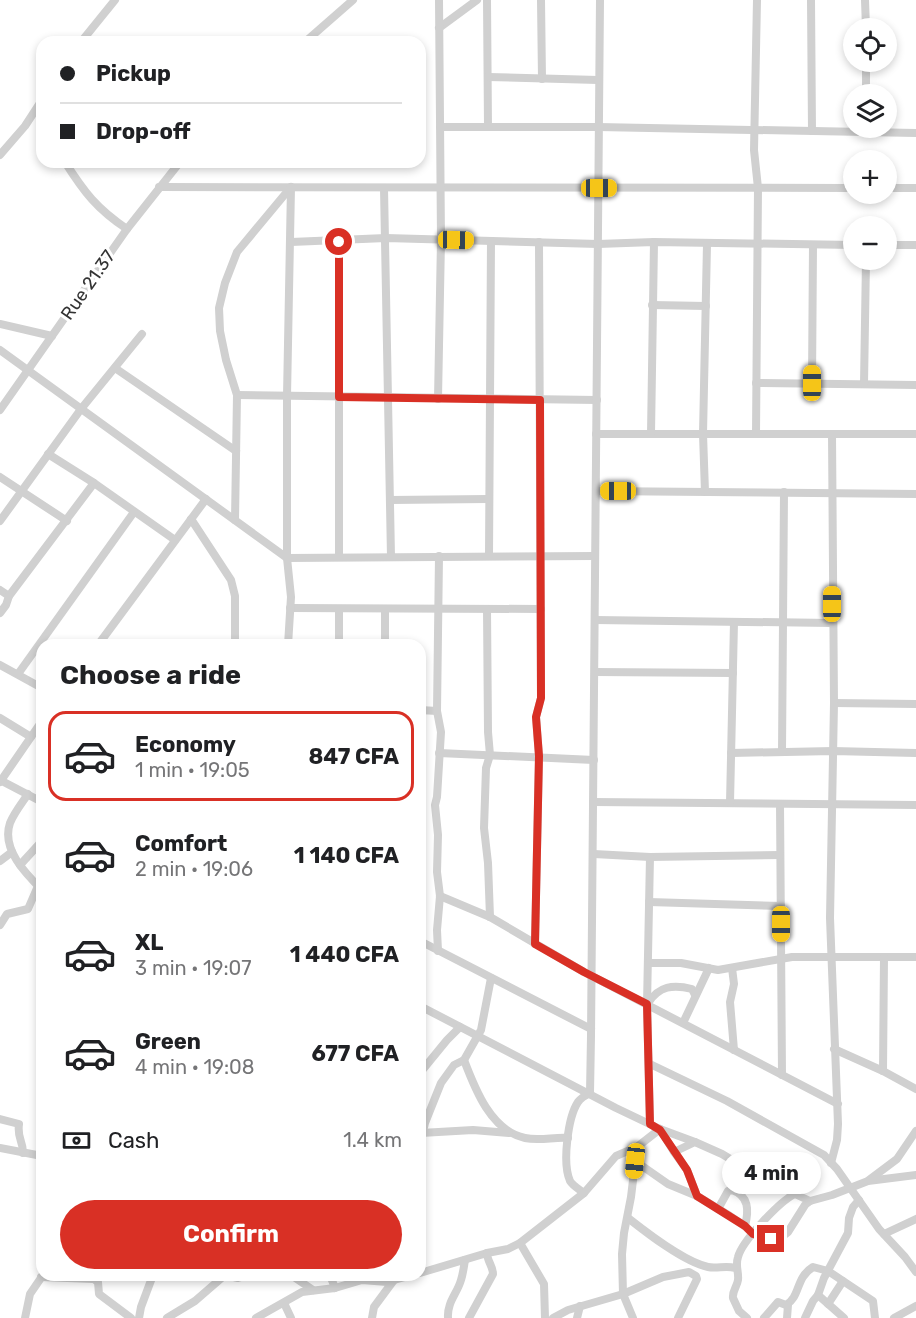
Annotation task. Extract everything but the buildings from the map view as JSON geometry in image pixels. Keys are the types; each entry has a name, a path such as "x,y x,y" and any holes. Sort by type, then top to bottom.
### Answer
{"street":[{"path":"86,36 115,0"},
{"path":"311,36 353,0"},
{"path":"438,399 441,240 439,0"},
{"path":"440,28 477,0"},
{"path":"488,0 488,127"},
{"path":"541,0 542,79"},
{"path":"590,1093 594,854 600,0"},
{"path":"756,434 758,188 754,130 758,0"},
{"path":"811,0 812,131"},
{"path":"865,0 866,18"},
{"path":"488,77 598,80"},
{"path":"0,155 36,111"},
{"path":"440,127 843,130"},
{"path":"897,132 916,133"},
{"path":"69,168 83,191 109,217 127,230"},
{"name":"Rue 21.37","path":"0,410 127,230 175,168"},
{"path":"159,187 843,188"},
{"path":"288,639 290,608 287,558 287,396 291,187"},
{"path":"235,520 237,395 220,331 219,308 225,283 237,252 291,187"},
{"path":"384,188 390,557"},
{"path":"897,188 916,188"},
{"path":"291,242 339,242 386,238 598,244 654,242 843,245"},
{"path":"489,556 491,241"},
{"path":"339,242 339,557"},
{"path":"535,944 539,756 536,717 541,698 539,242"},
{"path":"651,434 654,242"},
{"path":"705,492 703,434 707,244"},
{"path":"812,383 813,245"},
{"path":"897,245 916,245"},
{"path":"864,384 866,270"},
{"path":"652,305 706,306"},
{"path":"0,324 51,336"},
{"path":"0,521 81,409 142,334"},
{"path":"0,350 287,558 595,556"},
{"path":"115,368 236,451"},
{"path":"756,383 916,385"},
{"path":"237,395 597,400"},
{"path":"596,434 916,434"},
{"path":"831,1162 837,1140 838,1104 830,957 834,703 832,434"},
{"path":"48,454 175,540"},
{"path":"0,477 67,521"},
{"path":"0,613 9,596 94,483"},
{"path":"596,491 916,494"},
{"path":"782,752 784,492"},
{"path":"102,639 206,499"},
{"path":"390,500 488,499"},
{"path":"44,639 134,512"},
{"path":"191,519 231,580 236,596 235,639"},
{"path":"438,951 440,896 435,805 441,732 437,711 439,556"},
{"path":"0,590 9,596"},
{"path":"290,608 541,609"},
{"path":"339,609 339,639"},
{"path":"385,609 385,639"},
{"path":"488,609 490,755 486,768 484,828 490,917"},
{"path":"595,620 832,623"},
{"path":"730,803 734,622"},
{"path":"18,675 36,650"},
{"path":"0,665 36,685"},
{"path":"595,672 733,673"},
{"path":"834,703 916,704"},
{"path":"426,710 437,711"},
{"path":"0,718 31,737"},
{"path":"36,730 0,781 36,799"},
{"path":"440,753 594,760"},
{"path":"731,753 916,753"},
{"path":"28,794 10,825 12,852 20,866 36,884"},
{"path":"593,802 916,805"},
{"path":"780,804 782,1075"},
{"path":"20,866 36,848"},
{"path":"0,861 12,852"},
{"path":"594,854 650,857 780,855"},
{"path":"650,857 647,1004 650,1124"},
{"path":"0,925 7,914 28,909 36,895"},
{"path":"440,896 490,917 591,975 838,1104"},
{"path":"649,902 781,906"},
{"path":"426,944 591,1029"},
{"path":"883,1071 884,957"},
{"path":"648,963 681,963 718,970 781,959 916,957"},
{"path":"683,1023 709,968"},
{"path":"732,968 734,984 730,1002 734,1050"},
{"path":"426,1120 441,1083 454,1065 464,1060 478,1037 484,1021 491,978"},
{"path":"647,1004 654,994 674,985 690,988 695,995"},
{"path":"426,1009 660,1130 722,1154 760,1177 810,1201"},
{"path":"426,1066 460,1027"},
{"path":"834,1049 916,1089"},
{"path":"464,1060 481,1100 509,1133"},
{"path":"650,1064 727,1101 824,1155 916,1272"},
{"path":"584,1193 569,1180 568,1138 578,1102 590,1093"},
{"path":"0,1119 18,1124 17,1135 23,1145 23,1154"},
{"path":"426,1132 473,1130 509,1133 534,1139 568,1138"},
{"path":"426,1271 508,1249 520,1243 584,1193 616,1156 636,1147 660,1130"},
{"path":"660,1130 687,1170 697,1196"},
{"path":"635,1161 668,1184 697,1196 745,1226 753,1234 765,1239 779,1239 788,1232 810,1201 868,1181 897,1159 916,1131"},
{"path":"674,1152 695,1142"},
{"path":"633,1318 623,1294 622,1254 636,1147"},
{"path":"0,1148 36,1155"},
{"path":"868,1181 916,1175"},
{"path":"718,1209 728,1191 737,1191 746,1201 748,1213 745,1226"},
{"path":"747,1318 739,1311 733,1298 738,1277 735,1268 738,1255 753,1234 784,1200 795,1194"},
{"path":"805,1318 848,1233 849,1218 853,1207 859,1200"},
{"path":"628,1218 650,1235 691,1260 710,1267 735,1268"},
{"path":"884,1234 916,1219"},
{"path":"520,1243 544,1284 545,1318"},
{"path":"470,1318 493,1274 493,1269 488,1262 488,1253"},
{"path":"448,1318 451,1299 461,1280 465,1260"},
{"path":"787,1318 789,1305 799,1282 807,1270 813,1267 828,1271 873,1301 875,1318"},
{"path":"553,1318 580,1305 623,1294 663,1277 689,1272 697,1279 678,1318"},
{"path":"25,1318 30,1294 39,1281"},
{"path":"97,1281 99,1294 131,1318"},
{"path":"140,1318 141,1307 151,1281"},
{"path":"167,1318 195,1301 218,1281"},
{"path":"300,1281 313,1290"},
{"path":"332,1281 335,1288"},
{"path":"256,1318 302,1292 335,1288 359,1281"},
{"path":"374,1281 390,1281"},
{"path":"372,1318 375,1305 393,1281"},
{"path":"828,1305 843,1281"},
{"path":"818,1296 844,1318"},
{"path":"764,1318 778,1302 789,1305"},
{"path":"285,1303 291,1318"},
{"path":"577,1318 580,1305"},
{"path":"894,1318 916,1306"}],"route":[{"path":"339,242 339,397 540,400 541,698 536,717 539,756 535,944 647,1004 650,1124 660,1130 687,1170 697,1196 745,1226 758,1237 771,1239"}]}
